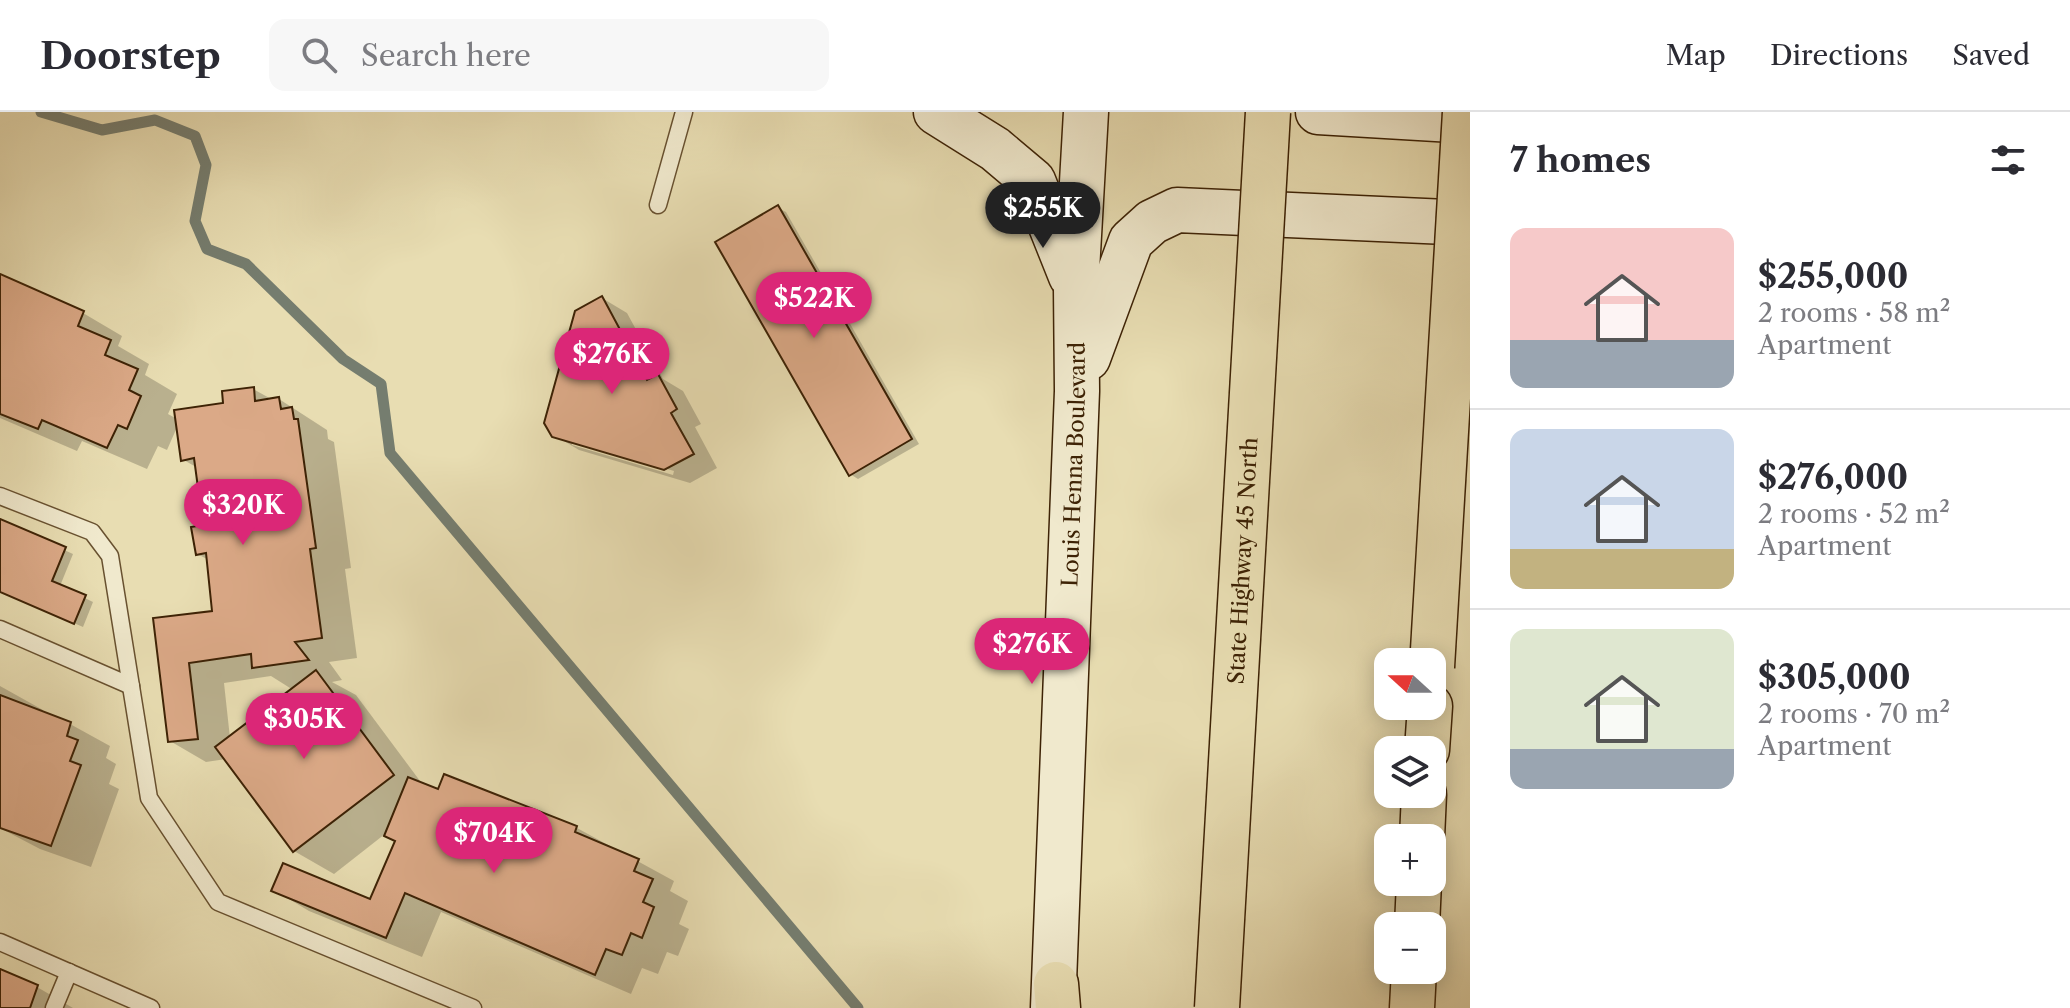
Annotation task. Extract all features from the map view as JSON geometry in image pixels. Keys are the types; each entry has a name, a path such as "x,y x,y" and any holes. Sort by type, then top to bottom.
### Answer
{"highway":[{"name":"State Highway 45 North","path":"1217,1008 1268,112"},
{"path":"1433,648 1465,112"},
{"path":"1412,1008 1413,984"}],"main road":[{"path":"936,112 995,149 1033,181 1076,288"},
{"name":"Louis Henna Boulevard","path":"1056,1000 1077,391 1076,288 1086,112"},
{"path":"1318,112 1470,121"},
{"path":"1077,391 1106,303 1131,241 1152,222 1177,210 1470,223"}],"lane":[{"path":"658,205 684,112"},
{"path":"0,496 92,532 110,556 149,798 218,902 473,1008"},
{"path":"0,629 131,686"},
{"path":"0,942 151,1008"},
{"path":"54,1008 69,972"}],"building":[{"path":"778,205 912,439 849,476 715,242"},
{"path":"0,274 84,311 78,326 111,340 105,355 138,369 129,390 141,396 127,429 118,425 107,448 42,420 38,429 0,414"},
{"path":"602,296 647,380 658,374 677,409 671,413 694,454 664,470 552,437 544,423 575,311"},
{"path":"254,387 255,401 279,397 281,409 292,407 294,419 298,419 316,548 310,549 322,638 295,642 309,660 252,668 251,654 189,663 198,739 168,742 153,618 212,611 206,553 196,555 191,527 203,525 194,458 181,461 174,410 223,403 222,391"},
{"path":"0,519 66,547 52,581 86,595 74,624 0,592"},
{"path":"316,670 394,775 293,852 215,747"},
{"path":"0,695 71,722 67,736 78,740 70,761 81,765 51,846 0,828"},
{"path":"444,774 577,826 575,832 639,859 634,871 653,879 643,902 654,907 642,938 631,933 622,955 606,949 595,975 405,893 386,938 271,891 283,863 370,899 395,841 384,836 408,777 438,789"},
{"path":"0,969 38,985 30,1008 0,1008"}],"waterway":[{"path":"41,112 102,130 155,120 195,136 206,165 195,221 207,249 246,264 343,359 381,384 390,453 858,1008"}]}
